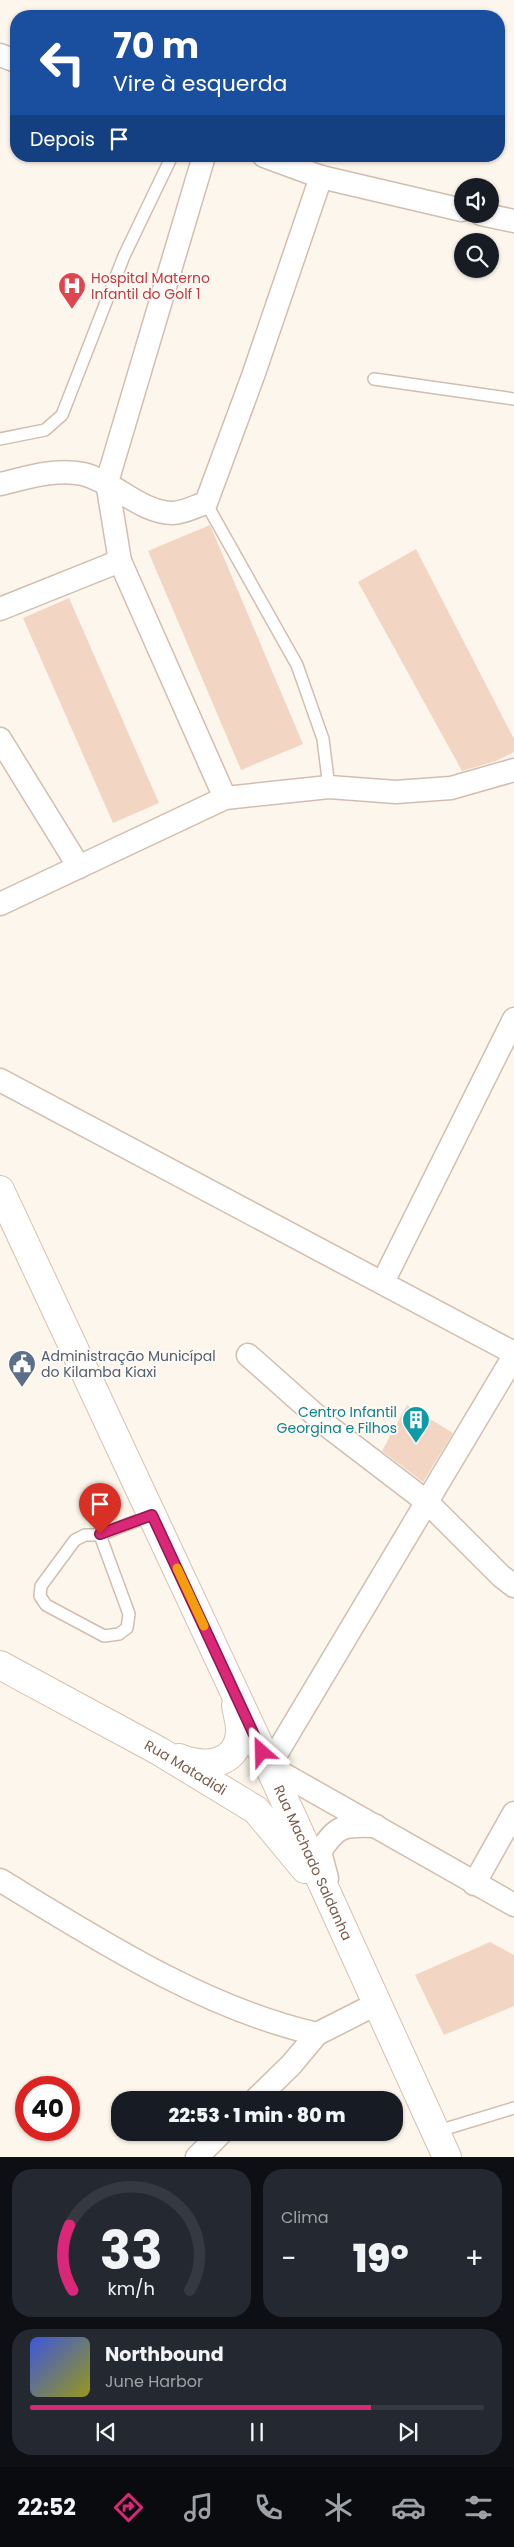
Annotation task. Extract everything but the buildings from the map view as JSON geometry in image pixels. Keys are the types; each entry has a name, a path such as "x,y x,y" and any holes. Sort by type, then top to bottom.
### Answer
{"street":[{"path":"202,162 107,482 120,561 225,798"},
{"path":"280,162 321,177 454,208"},
{"path":"0,484 46,473 81,474 107,482 141,505 174,513 206,504 253,376 321,177"},
{"path":"499,218 514,221"},
{"path":"0,609 120,561"},
{"path":"0,739 80,867"},
{"path":"0,904 225,798 328,787 396,792 451,788 514,770"},
{"path":"383,1282 514,1019"},
{"path":"0,1080 383,1282 514,1354 270,1766 377,1826 474,1884 514,1905"},
{"name":"Rua Machado Saldanha","path":"0,1190 270,1766 447,2157"},
{"path":"248,1355 329,1427 427,1502 501,1576 514,1586"},
{"name":"Rua Matadidi","path":"0,1665 159,1751 256,1810 296,1857 337,1913"},
{"path":"159,1751 205,1765 221,1762 235,1750 240,1733 235,1692"},
{"path":"474,1884 514,1813"},
{"path":"337,1913 320,1852 331,1833 352,1825 377,1826"},
{"path":"0,1880 107,1945 188,1987 284,2027 317,2034"},
{"path":"264,2091 291,2065 317,2034 378,2003"},
{"path":"197,2157 213,2141"}],"lane":[{"path":"0,439 45,430 62,415 124,256 169,162"},
{"path":"374,379 514,399"},
{"path":"206,504 297,665 323,739 328,787"},
{"path":"100,1534 129,1614 127,1628 119,1634 104,1636 46,1605 40,1596 41,1586 75,1540 85,1535 100,1534 152,1515"},
{"path":"435,2132 514,2108"}],"slow traffic":[{"path":"177,1568 204,1626"}],"place":[{"name":"Hospital Materno Infantil do Golf 1","path":"72,310"},
{"name":"Administração Municípal do Kilamba Kiaxi","path":"22,1388"},
{"name":"Centro Infantil Georgina e Filhos","path":"416,1444"}],"route":[{"path":"100,1534 152,1515 262,1752"}]}
